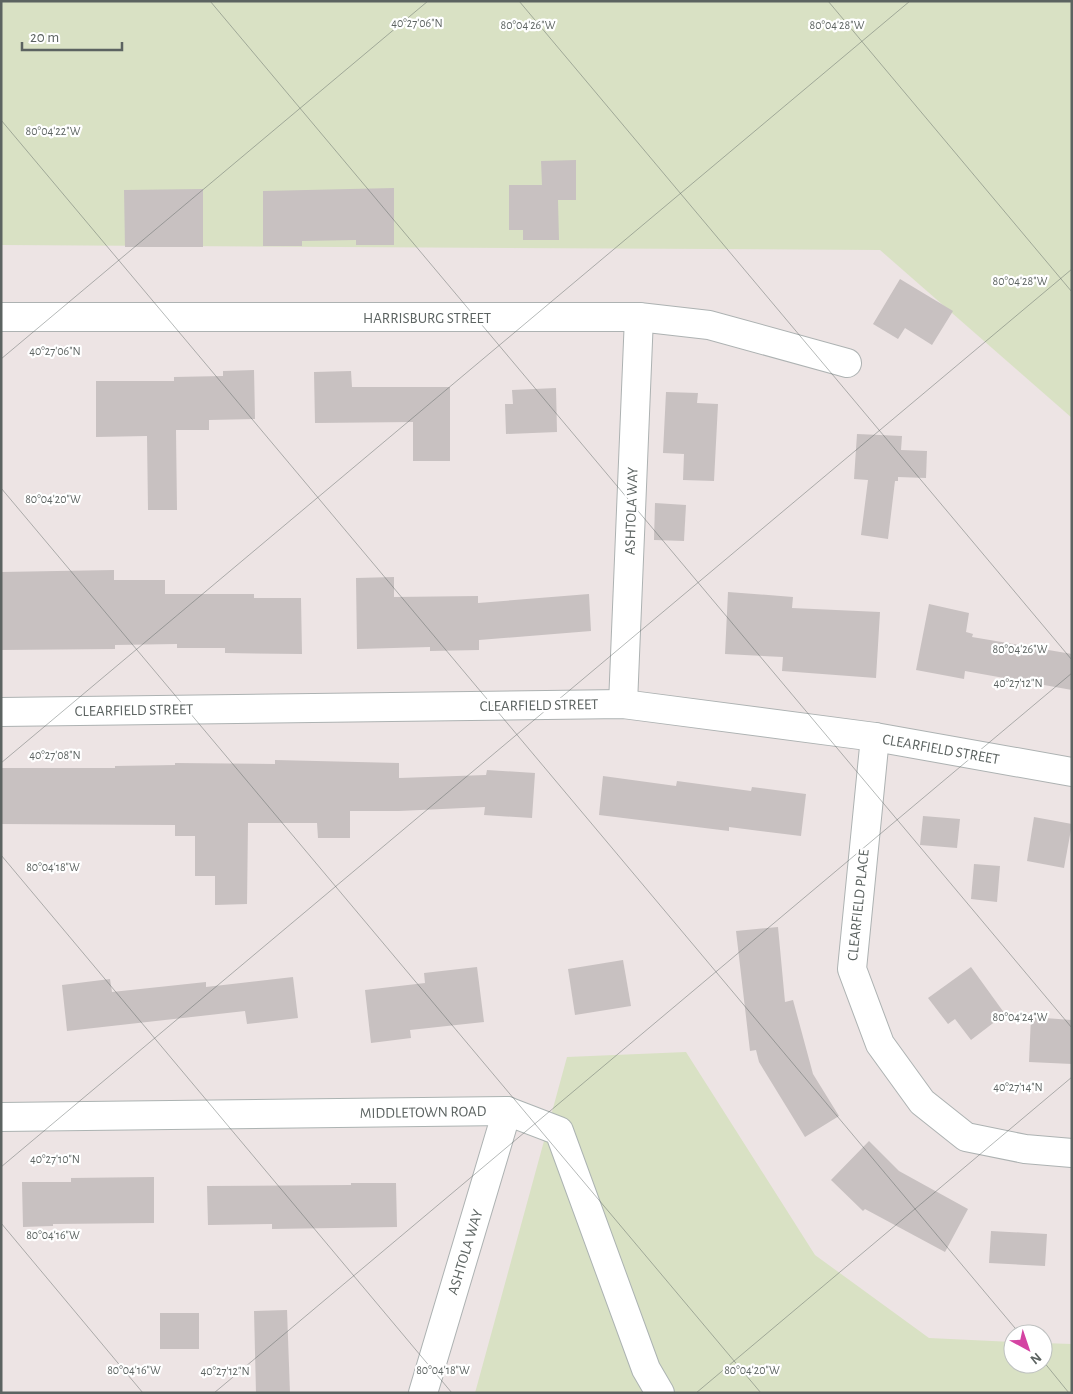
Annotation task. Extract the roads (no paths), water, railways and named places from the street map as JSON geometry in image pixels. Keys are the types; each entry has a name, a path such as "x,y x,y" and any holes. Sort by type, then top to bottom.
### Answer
{"street":[{"name":"HARRISBURG STREET","path":"1,317 639,317 709,325 847,363"},
{"name":"ASHTOLA WAY","path":"623,704 639,317"},
{"name":"CLEARFIELD STREET","path":"1,712 623,704 874,737 1072,772"},
{"name":"CLEARFIELD PLACE","path":"874,737 852,969 880,1044 922,1102 966,1137 1026,1149 1072,1153"},
{"name":"ASHTOLA WAY","path":"423,1393 507,1111"},
{"name":"MIDDLETOWN ROAD","path":"1,1117 507,1111 560,1131 646,1369 660,1393"}]}
